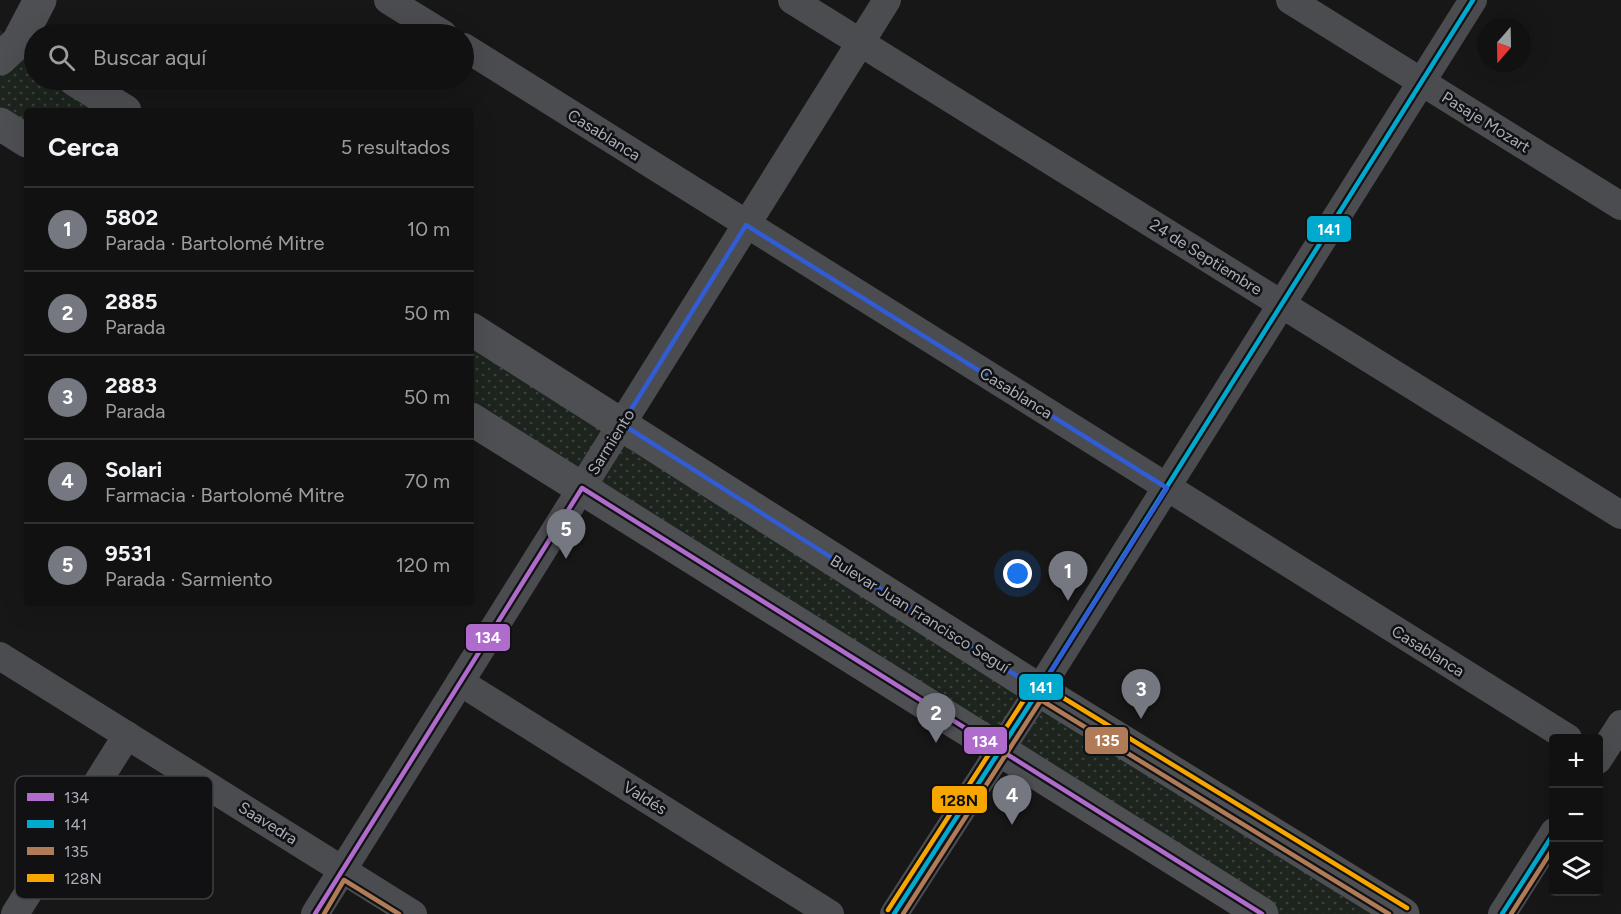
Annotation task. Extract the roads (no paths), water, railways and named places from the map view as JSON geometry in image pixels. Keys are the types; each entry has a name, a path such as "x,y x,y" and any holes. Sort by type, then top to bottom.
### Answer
{"main road":[{"path":"26,24 40,0"},
{"path":"13,46 24,27"},
{"path":"91,90 120,108"},
{"path":"0,124 24,139"},
{"name":"Bulevar Juan Francisco Seguí","path":"474,331 1039,690 1403,914"},
{"path":"474,421 1262,914"}],"street":[{"path":"388,0 427,24"},
{"name":"24 de Septiembre","path":"792,0 1621,514"},
{"name":"Sarmiento","path":"315,914 887,0"},
{"name":"Pasaje Mozart","path":"1290,0 1621,206"},
{"path":"894,914 1167,488 1473,0"},
{"name":"Casablanca","path":"474,53 1562,734"},
{"name":"Saavedra","path":"0,656 192,776"},
{"name":"Valdés","path":"460,682 830,914"},
{"path":"1604,762 1621,724"},
{"path":"101,776 127,735"},
{"name":"Saavedra","path":"213,789 413,914"},
{"path":"1502,914 1549,840"},
{"path":"15,914 24,899"}],"place":[{"name":"9531","path":"566,559"},
{"name":"5802","path":"1068,601"},
{"name":"2883","path":"1141,719"},
{"name":"2885","path":"936,743"},
{"name":"Solari","path":"1012,825"}]}
